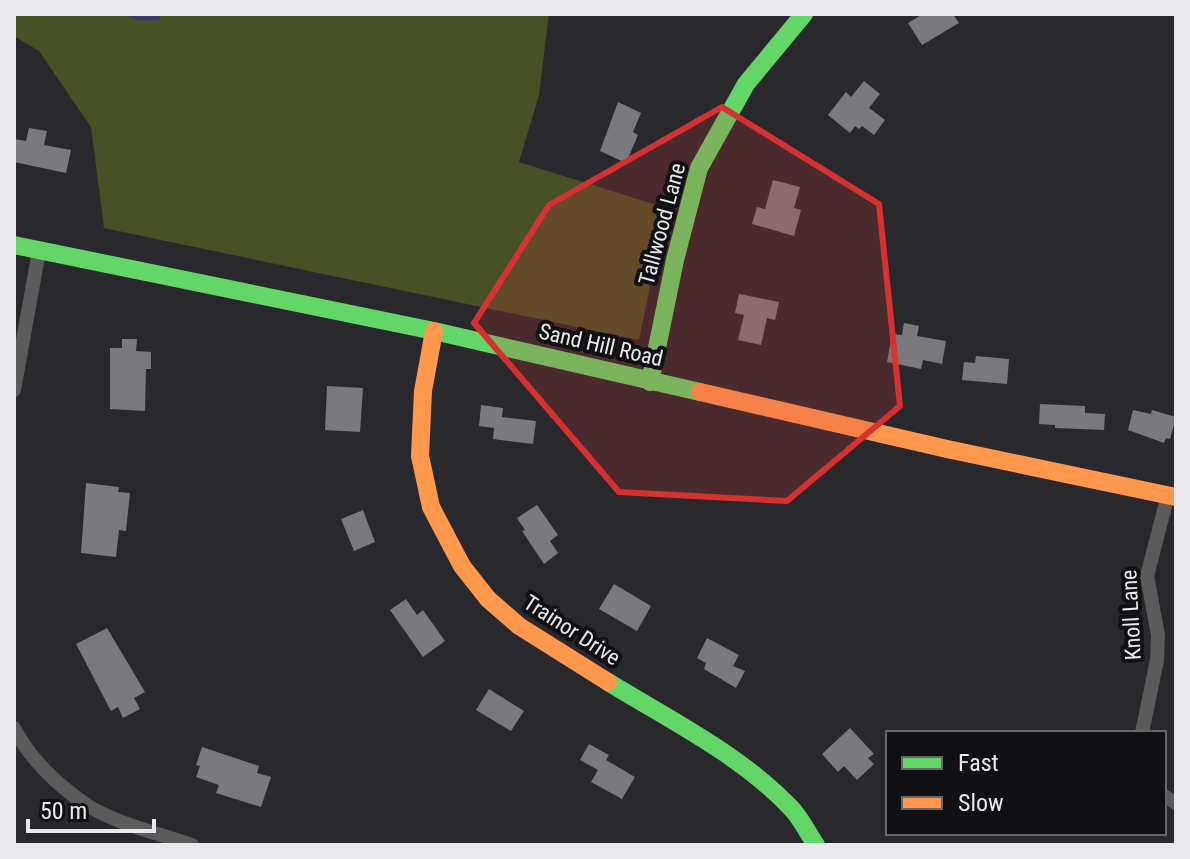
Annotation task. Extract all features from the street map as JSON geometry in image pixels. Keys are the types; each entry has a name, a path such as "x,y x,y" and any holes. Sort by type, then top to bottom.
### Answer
{"street":[{"name":"Tallwood Lane","path":"650,382 675,260 699,168 746,84 804,14"},
{"name":"Sand Hill Road","path":"14,245 434,331 947,449 1172,496"},
{"path":"14,390 39,251"},
{"name":"Trainor Drive","path":"434,331 423,391 420,456 431,507 462,566 488,599 519,626 721,752 766,785 794,811 816,845"},
{"name":"Knoll Lane","path":"1142,731 1155,672 1158,635 1147,576 1172,496"},
{"path":"14,728 24,747 52,777 88,806 145,830 192,845"}],"highlighted area":[{"path":"722,107 879,204 900,406 787,501 619,492 474,323 549,205"}],"green space":[{"path":"14,14 549,14 539,95 519,162 666,208 639,340 104,228 91,127 39,51 14,36"}],"building":[{"path":"923,14 953,14 959,23 922,45 908,23"},
{"path":"864,81 880,94 869,108 885,120 874,135 862,126 859,129 855,126 850,133 828,115 846,92 851,97"},
{"path":"618,102 641,113 633,132 638,135 626,163 600,151"},
{"path":"29,128 47,131 44,145 71,150 66,173 14,162 14,139 26,141"},
{"path":"773,180 800,187 794,208 801,210 794,236 752,224 757,207 765,209"},
{"path":"739,294 779,302 775,320 767,318 761,345 738,340 744,315 735,313"},
{"path":"904,323 919,326 917,336 946,341 942,364 923,360 921,369 887,362 892,334 902,335"},
{"path":"122,339 137,339 136,351 151,352 151,369 146,369 145,411 110,409 110,348 122,348"},
{"path":"976,356 1009,359 1007,384 962,380 964,362 975,363"},
{"path":"327,386 363,388 360,432 325,430"},
{"path":"1040,404 1085,406 1085,413 1105,414 1104,430 1055,428 1055,425 1039,424"},
{"path":"481,405 503,408 502,417 536,421 533,444 493,439 494,428 479,426"},
{"path":"1133,410 1151,414 1152,410 1176,417 1170,439 1166,438 1164,443 1128,430"},
{"path":"86,483 119,487 118,492 130,493 126,531 119,530 116,557 81,553"},
{"path":"537,505 558,535 550,541 558,553 544,564 517,518"},
{"path":"363,510 375,542 354,551 341,519"},
{"path":"614,584 651,606 637,631 599,609"},
{"path":"406,599 417,615 423,610 445,641 423,657 390,610"},
{"path":"107,628 145,692 134,698 140,709 123,718 118,707 111,711 76,644"},
{"path":"707,638 739,655 733,666 745,671 736,688 704,669 706,663 697,658"},
{"path":"489,689 524,711 511,731 476,710"},
{"path":"850,728 874,754 868,758 874,764 857,780 844,766 838,772 822,754"},
{"path":"589,744 609,755 606,760 635,777 622,799 591,782 598,770 580,760"},
{"path":"202,747 259,766 257,773 271,777 261,807 216,793 219,785 196,777"}],"waterway":[{"path":"129,14 137,18 157,18 159,14"}],"traffic: fast":[{"path":"650,382 675,260 699,168 746,84 804,14"},
{"path":"14,245 434,331 700,392"},
{"path":"608,682 728,755 750,772 792,809 816,845"}],"traffic: slow":[{"path":"434,331 423,391 420,456 431,507 462,566 488,599 519,626 608,682"},
{"path":"700,392 947,449 1176,497"}]}
